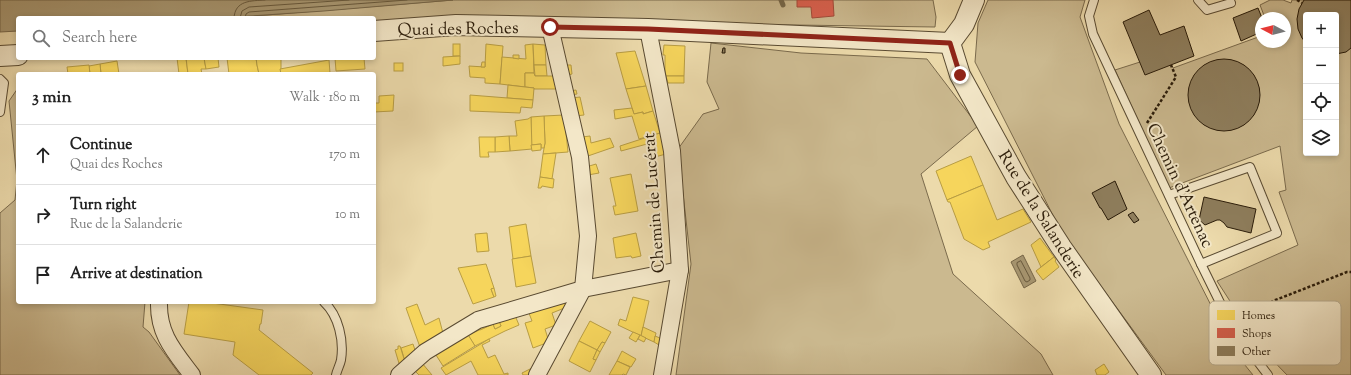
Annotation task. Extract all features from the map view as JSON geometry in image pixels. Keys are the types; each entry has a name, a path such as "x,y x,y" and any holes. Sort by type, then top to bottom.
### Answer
{"street":[{"path":"950,43 964,24 974,0"},
{"name":"Quai des Roches","path":"376,31 456,25 648,29 950,43"},
{"path":"537,375 583,289 588,236 580,157 550,27"},
{"name":"Chemin de Lucérat","path":"648,29 672,152 680,270 662,375"},
{"name":"Rue de la Salanderie","path":"950,43 960,75 1016,177 1061,247 1151,375"},
{"path":"0,56 16,55"},
{"path":"399,375 424,352 478,320 583,289 680,270"},
{"path":"159,304 159,314 162,328 168,342 192,375"}],"lane":[{"name":"Chemin d'Artenac","path":"1094,0 1088,16 1093,34 1219,301"},
{"path":"1198,0 1207,10 1231,3"},
{"path":"0,79 4,83 0,112"},
{"path":"1169,195 1250,167 1277,233 1201,264"},
{"path":"326,304 337,323 342,342 340,361 336,375"},
{"name":"Chemin d'Artenac","path":"1260,365 1268,375"}],"path":[{"path":"1298,0 1302,3"},
{"path":"1140,133 1176,77 1172,65"},
{"path":"1273,301 1351,271"}],"shaded area":[{"path":"453,0 933,0 936,17 935,27 656,23 376,22 376,16 254,16"},
{"path":"988,0 1085,0 1080,17 1119,124 1209,301 1209,365 1245,365 1253,375 1166,375 1062,233 975,62 978,23"},
{"path":"1270,0 1283,0 1291,3 1292,0 1351,0 1351,375 1287,375 1277,365 1341,365 1341,301 1230,301 1217,281 1298,245 1279,192 1286,190 1280,146 1169,188 1115,70 1140,62 1171,65 1173,68 1255,38 1255,48 1291,48 1291,12 1263,12 1260,5"},
{"path":"711,43 801,53 927,59 978,126 921,174 953,274 1041,354 1053,375 676,375 691,264 678,149 703,114 719,109 707,82"},
{"path":"16,91 16,170 9,101"},
{"path":"16,190 16,304 145,304 143,327 149,332 180,375 0,375 0,213 15,200"}],"water":[{"path":"0,0 453,0 250,16 16,16 16,31 0,32"},
{"path":"1023,255 1036,281 1024,288 1011,262"}],"building: Homes":[{"path":"453,44 460,44 460,56 453,56"},
{"path":"486,44 503,46 500,84 485,83 485,78 470,77 469,66 485,67"},
{"path":"533,44 534,73 525,73 525,87 500,84 502,57 526,59 525,45"},
{"path":"533,44 545,45 546,65 534,65"},
{"path":"664,45 685,46 684,76 666,76 665,55 663,55"},
{"path":"635,51 646,86 626,89 616,53"},
{"path":"513,55 519,55 519,59 513,58"},
{"path":"460,56 460,64 443,66 443,57"},
{"path":"177,60 186,60 188,72 179,72"},
{"path":"186,60 204,60 206,69 201,69 202,72 188,72"},
{"path":"204,60 218,60 219,67 206,69"},
{"path":"227,60 256,60 259,72 229,72"},
{"path":"256,60 281,60 281,72 259,72"},
{"path":"329,60 330,72 281,72 280,69"},
{"path":"335,60 364,60 365,69 336,71"},
{"path":"117,61 119,72 101,72 100,64"},
{"path":"482,62 485,62 485,67 481,67"},
{"path":"394,63 403,63 403,71 394,71"},
{"path":"100,64 101,72 90,72 89,66"},
{"path":"89,65 90,72 68,72 67,67"},
{"path":"534,65 546,65 547,76 535,76"},
{"path":"566,65 571,65 572,74 568,75"},
{"path":"525,73 534,73 535,76 556,76 556,89 534,89 525,87"},
{"path":"666,76 684,76 684,83 668,83"},
{"path":"508,85 534,88 533,100 507,98"},
{"path":"646,86 653,111 643,114 643,112 634,114 626,89"},
{"path":"576,90 577,94 571,95 570,91"},
{"path":"394,95 393,111 376,112 376,103 379,103 379,96"},
{"path":"470,95 533,100 532,108 521,107 520,113 470,111"},
{"path":"580,97 584,115 575,116 572,98"},
{"path":"632,108 634,114 643,112 643,114 653,111 660,133 639,139 632,116 615,119 614,110"},
{"path":"564,115 568,152 543,154 545,143 544,116"},
{"path":"544,116 545,143 544,148 541,148 541,144 531,145 531,117"},
{"path":"531,117 532,149 510,151 509,136 517,136 515,121 528,119"},
{"path":"660,133 666,154 651,158 647,144 621,151 620,146"},
{"path":"509,136 510,151 495,152 495,137"},
{"path":"590,136 591,143 610,138 614,147 585,157 582,137"},
{"path":"479,137 495,137 495,152 488,152 489,157 480,157"},
{"path":"541,144 541,150 532,151 531,145"},
{"path":"556,153 552,179 540,177 543,154"},
{"path":"971,156 983,185 947,200 936,171"},
{"path":"596,164 599,173 588,175 586,167"},
{"path":"631,174 638,211 615,215 613,206 616,206 610,178"},
{"path":"540,177 554,179 553,188 542,186 541,188 538,188"},
{"path":"983,185 997,220 1023,209 1031,222 988,242 990,247 983,250 964,239 950,202 947,200"},
{"path":"526,224 531,256 513,259 509,227"},
{"path":"487,233 489,251 477,252 475,234"},
{"path":"636,233 641,256 632,258 631,256 616,258 613,238"},
{"path":"1040,238 1054,257 1041,267 1031,245"},
{"path":"531,256 536,283 516,287 512,259"},
{"path":"1054,257 1059,267 1043,280 1036,271"},
{"path":"486,264 494,288 491,289 494,297 473,304 458,268"},
{"path":"494,288 496,296 494,297 491,289"},
{"path":"566,294 567,307 552,313 556,325 545,329 549,342 533,348 525,323 532,321 527,308"},
{"path":"633,297 649,301 641,336 618,325 620,319 626,321"},
{"path":"189,304 220,304 263,310 259,330 313,373 311,375 259,375 233,355 235,342 184,334"},
{"path":"417,304 425,325 439,318 444,337 421,350 406,308"},
{"path":"514,313 519,325 475,346 468,335 493,324 495,329 501,326 498,319"},
{"path":"498,319 501,326 495,329 493,324 480,330 478,327"},
{"path":"590,321 611,332 605,343 602,342 597,350 579,341"},
{"path":"643,327 656,333 654,342 641,336"},
{"path":"633,332 640,335 636,342 629,338"},
{"path":"467,333 475,346 443,366 436,355"},
{"path":"640,335 646,338 644,342 638,339"},
{"path":"655,336 660,338 659,345 654,342"},
{"path":"489,339 490,341 482,345 488,358 495,355 504,374 508,373 508,375 478,375 471,361 446,375 441,368"},
{"path":"579,341 597,350 593,359 596,360 590,372 569,361"},
{"path":"602,342 605,343 600,352 597,350"},
{"path":"413,344 417,356 406,365 401,348"},
{"path":"398,346 400,346 406,365 401,370 395,350 398,349"},
{"path":"597,350 600,352 596,360 593,359"},
{"path":"622,351 636,359 631,367 617,361"},
{"path":"617,361 630,367 626,375 609,375"},
{"path":"422,363 432,375 419,375 414,370"},
{"path":"1104,364 1109,372 1105,375 1097,375 1095,370"},
{"path":"536,366 531,375 523,375 522,373"}],"building: Shops":[{"path":"797,0 833,0 834,16 812,18 811,7 797,7"}],"building: Other":[{"path":"1304,0 1351,0 1351,48 1346,52 1339,53 1339,12 1303,12 1303,39 1298,29 1297,19 1299,9"},
{"path":"1258,8 1260,12 1255,12 1255,35 1241,41 1233,18"},
{"path":"1149,10 1160,35 1184,26 1194,56 1145,75 1123,22"},
{"path":"723,48 725,48 725,53 722,53"},
{"path":"1217,59 1231,59 1238,61 1250,69 1258,81 1260,95 1258,109 1250,121 1238,129 1231,131 1217,131 1210,129 1198,121 1190,109 1188,102 1188,88 1190,81 1198,69 1210,61"},
{"path":"1115,181 1127,209 1108,220 1092,193"},
{"path":"1204,197 1256,209 1251,233 1227,227 1220,220 1205,225 1199,220"},
{"path":"1133,212 1139,220 1134,223 1128,215"}],"waterway":[{"path":"781,0 783,5"}],"route":[{"path":"550,27 648,29 950,43 960,75"}]}
